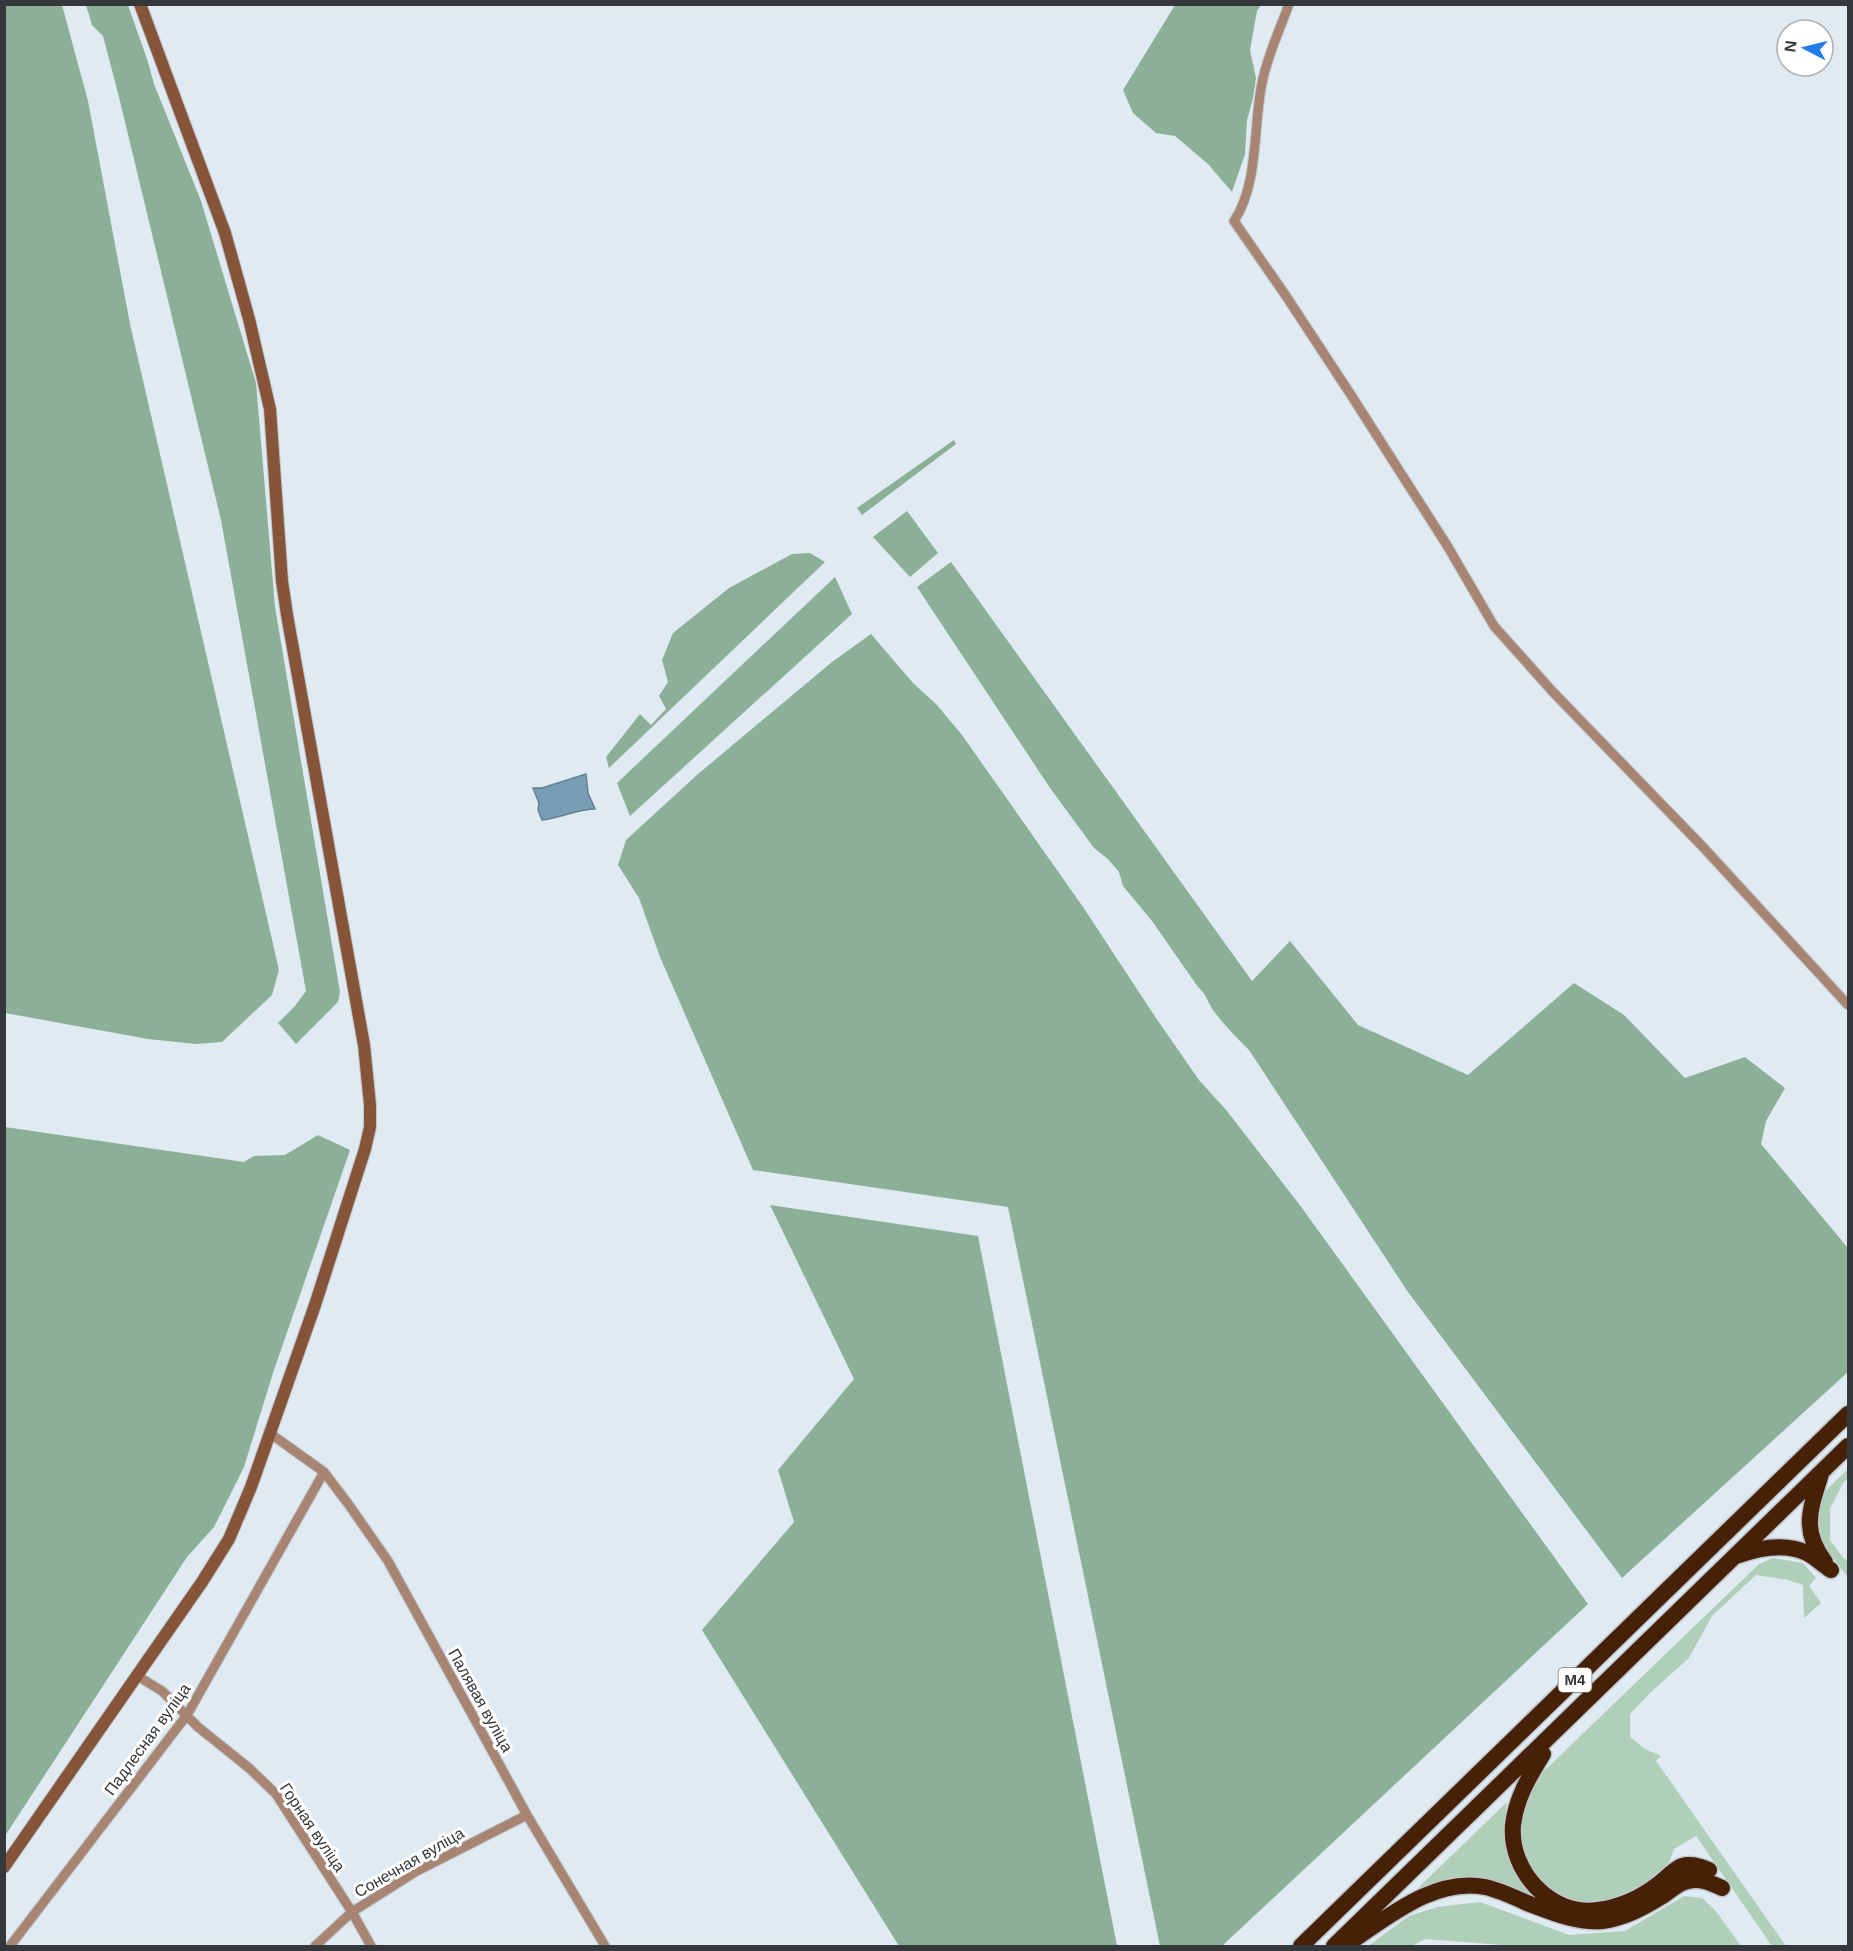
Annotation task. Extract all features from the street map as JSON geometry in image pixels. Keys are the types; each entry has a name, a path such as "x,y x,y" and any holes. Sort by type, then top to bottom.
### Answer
{"highway":[{"name":"М4","path":"1301,1947 1848,1414"},
{"name":"М4","path":"1334,1947 1848,1446"},
{"path":"1732,1557 1753,1550 1784,1548 1808,1554 1831,1570 1815,1549 1808,1524 1821,1473"},
{"path":"1559,1730 1526,1781 1517,1804 1513,1826 1514,1846 1521,1866 1544,1894 1560,1905 1580,1910 1598,1910 1638,1898 1682,1866 1695,1865 1709,1870"},
{"path":"1343,1947 1418,1899 1442,1890 1466,1886 1483,1887 1504,1893 1567,1917 1600,1921 1634,1912 1686,1881 1704,1880 1722,1888"}],"street":[{"path":"4,1867 202,1582 229,1539 271,1434 365,1149 370,1127 364,1045 286,615 270,409 249,319 225,232 140,4"},
{"path":"1289,4 1262,81 1248,188 1240,212 1233,221 1286,296 1368,422 1448,547 1494,626 1552,691 1703,847 1848,1005"},
{"name":"Палявая вуліца","path":"271,1434 324,1472 388,1561 527,1815 605,1947"},
{"name":"Падлесная вуліца","path":"10,1947 187,1715 324,1472"},
{"name":"Горная вуліца","path":"136,1675 162,1691 219,1745 249,1768 276,1794 352,1912 371,1947"},
{"name":"Сонечная вуліца","path":"315,1947 352,1912 415,1872 527,1815"}],"green space":[{"path":"4,5 62,5 88,101 130,324 279,970 272,995 222,1042 196,1044 148,1039 5,1013"},
{"path":"86,5 128,5 154,84 201,201 256,383 275,607 340,992 338,1002 296,1044 278,1023 306,991 221,520 118,93 103,36 92,25"},
{"path":"1175,5 1261,5 1257,11 1250,50 1256,78 1247,120 1245,154 1232,192 1208,164 1175,136 1156,133 1133,113 1123,90"},
{"path":"954,440 956,444 862,515 857,508"},
{"path":"907,511 938,553 910,577 873,537"},
{"path":"810,553 825,562 609,768 606,757 640,714 651,725 666,709 659,696 668,682 662,660 673,633 729,588 792,554"},
{"path":"951,562 1252,981 1290,941 1358,1025 1468,1075 1574,983 1624,1015 1685,1078 1745,1057 1785,1088 1766,1121 1761,1144 1848,1248 1848,1372 1622,1578 1408,1292 1249,1050 1213,1010 1152,921 1123,886 1119,872 1094,848 1050,788 917,587"},
{"path":"835,577 852,614 630,816 617,783"},
{"path":"871,634 962,735 1083,907 1199,1080 1227,1111 1302,1208 1588,1604 1222,1946 1160,1946 1008,1207 753,1170 660,957 639,898 618,865 626,840 698,774 832,662"},
{"path":"5,1127 244,1162 254,1156 285,1155 318,1135 350,1150 273,1373 244,1467 214,1527 187,1557 5,1836"},
{"path":"770,1205 978,1236 1117,1946 899,1946 702,1630 794,1522 778,1470 854,1379"},
{"path":"1848,1469 1848,1478 1843,1483 1830,1509 1830,1540 1844,1559 1848,1560 1848,1577 1819,1540 1818,1517 1825,1491"},
{"path":"1773,1558 1803,1563 1816,1578 1809,1586 1821,1603 1804,1618 1803,1585 1756,1575 1712,1616 1689,1658 1630,1714 1630,1737 1645,1749 1661,1756 1656,1761 1786,1946 1772,1946 1696,1836 1674,1849 1668,1865 1644,1887 1613,1901 1584,1904 1563,1901 1530,1873 1520,1850 1520,1819 1527,1796 1544,1771 1759,1564"},
{"path":"1507,1802 1504,1825 1507,1850 1550,1903 1452,1880 1418,1888"},
{"path":"1684,1896 1702,1898 1715,1910 1741,1946 1515,1946 1425,1939 1412,1946 1368,1946 1409,1916 1437,1907 1480,1902 1569,1935 1625,1931"}],"water":[{"path":"586,774 588,793 595,809 542,820 533,788 542,788"}]}
